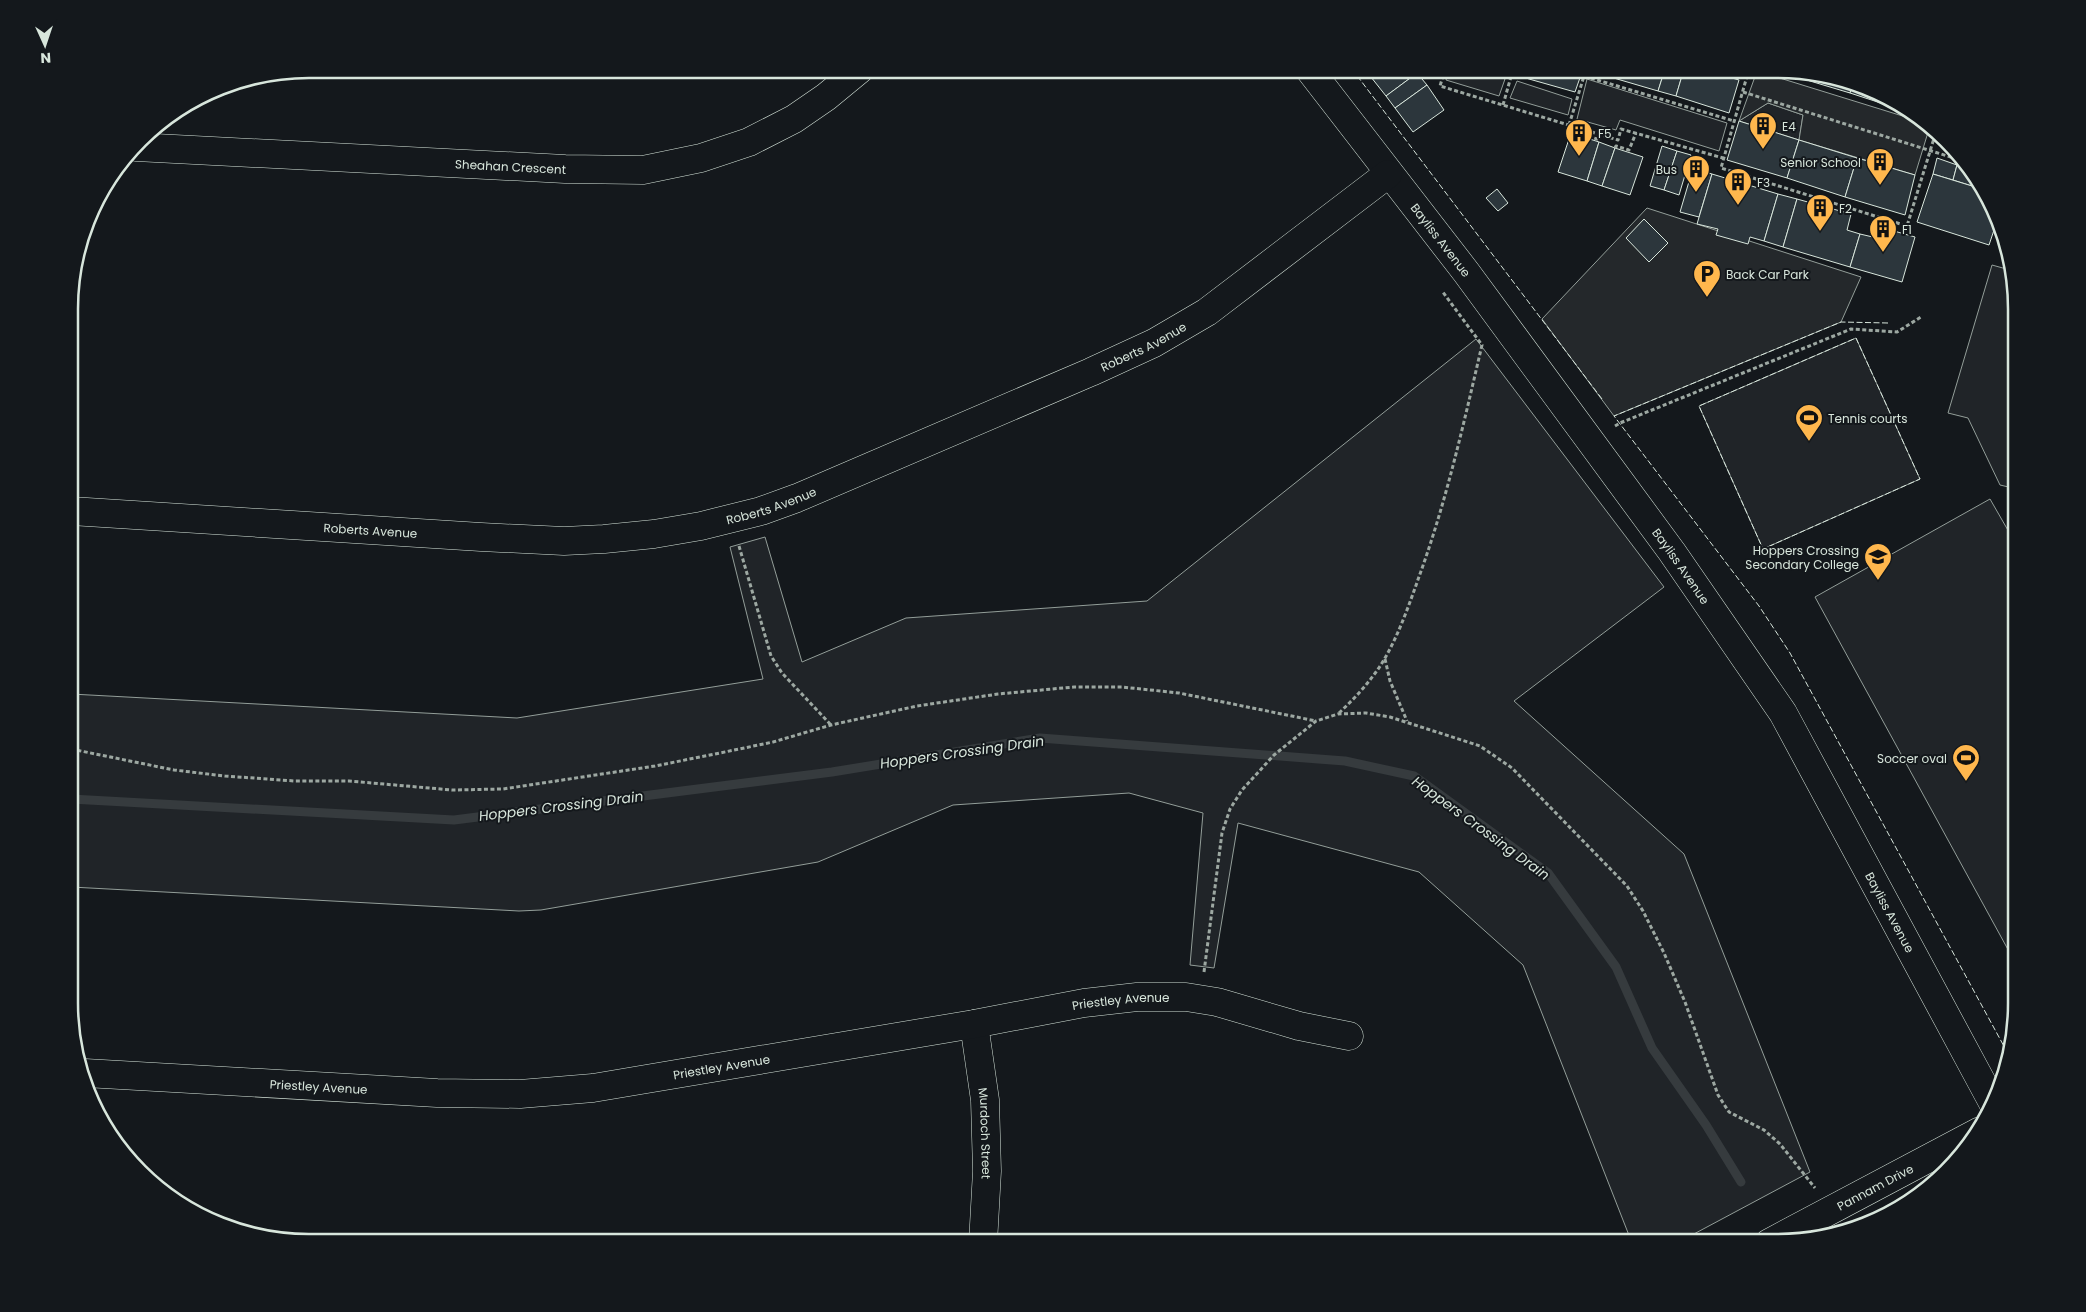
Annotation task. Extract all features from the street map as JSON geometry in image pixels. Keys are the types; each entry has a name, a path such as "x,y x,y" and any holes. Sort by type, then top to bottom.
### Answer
{"street":[{"name":"Sheahan Crescent","path":"143,147 565,169 643,170 701,158 749,142 794,120 849,78"},
{"name":"Bayliss Avenue","path":"1316,78 1388,174 1466,272 1672,552 1783,713 1989,1096"},
{"name":"Roberts Avenue","path":"78,511 481,537 564,540 604,539 654,534 701,526 761,511 797,498 1154,343 1207,312 1388,174"},
{"name":"Priestley Avenue","path":"89,1073 437,1093 520,1094 592,1088 974,1024 1084,1003 1136,997 1186,998 1217,1002 1299,1026 1349,1036"},
{"name":"Murdoch Street","path":"974,1024 985,1100 987,1171 984,1234"},
{"name":"Pannam Drive","path":"1786,1234 1965,1139"}],"path":[{"path":"1442,78 1440,86 1599,135 1618,140 1621,129 1723,158"},
{"path":"1503,105 1511,78"},
{"path":"1569,126 1583,78"},
{"path":"1591,78 1734,122"},
{"path":"1746,78 1721,168 1907,226 1934,139"},
{"path":"1743,92 1952,157"},
{"path":"1615,148 1616,146 1629,150 1636,133"},
{"path":"1583,137 1584,135 1598,139 1599,135"},
{"path":"1338,714 1362,690 1385,658 1412,598 1451,475 1482,345 1442,291"},
{"path":"1614,427 1851,329 1897,332 1921,317"},
{"path":"738,542 771,656 782,673 831,725"},
{"path":"1385,658 1390,681 1407,721"},
{"path":"78,750 174,770 225,776 295,781 349,781 452,790 503,789 655,766 773,742 831,725 944,702 998,694 1074,687 1122,687 1178,693 1316,722"},
{"path":"1204,975 1222,833 1230,809 1242,790 1274,755 1316,722 1338,714 1366,713 1407,721 1480,746 1512,768 1627,886 1643,911 1664,953 1685,1002 1718,1095 1729,1112 1764,1130 1780,1144 1812,1186 1842,1204"}],"shaded area":[{"path":"1447,78 1505,79 1499,96 1446,80"},
{"path":"1754,78 1780,78 1908,118 1928,133 1915,175 1799,140 1803,115 1768,103 1739,121"},
{"path":"1587,79 1727,123 1719,151 1620,120 1616,130 1577,119"},
{"path":"1517,81 1572,99 1568,115 1510,98"},
{"path":"1768,103 1803,115 1799,140 1739,121"},
{"name":"Back Car Park","path":"1647,208 1861,277 1841,322 1614,416 1542,319"},
{"path":"1992,265 2005,269 2008,294 2008,487 2000,485 1968,418 1948,413"},
{"name":"Tennis courts","path":"1856,338 1920,479 1763,549 1699,406"},
{"path":"1476,339 1664,587 1514,701 1684,854 1810,1172 1694,1234 1628,1234 1523,965 1419,872 1238,823 1214,968 1190,965 1203,813 1129,793 953,805 818,862 541,910 519,911 78,887 78,694 517,718 763,679 730,547 765,537 802,662 906,618 1147,601"},
{"name":"Soccer oval","path":"1990,499 2008,530 2008,950 1815,597"}],"building":[{"path":"1372,78 1410,78 1386,96"},
{"path":"1410,78 1421,78 1427,85 1395,108 1386,96"},
{"path":"1529,78 1580,78 1575,92"},
{"path":"1614,78 1662,78 1658,91"},
{"path":"1662,78 1681,78 1676,96 1658,91"},
{"path":"1681,78 1732,78 1739,80 1729,113 1676,96"},
{"path":"1810,81 1837,85 1851,90 1850,93"},
{"path":"1427,85 1444,110 1413,132 1395,108"},
{"path":"1851,90 1885,104 1850,93"},
{"name":"E4","path":"1739,121 1799,140 1787,178 1727,160"},
{"name":"F5","path":"1571,133 1599,142 1587,181 1558,172"},
{"path":"1799,140 1857,158 1845,197 1787,178"},
{"path":"1599,142 1615,148 1602,186 1587,181"},
{"path":"1662,146 1677,151 1664,190 1650,186"},
{"path":"1615,148 1643,157 1630,195 1602,186"},
{"path":"1677,151 1691,155 1679,195 1664,190"},
{"name":"Senior School","path":"1857,158 1915,175 1905,215 1845,197"},
{"path":"1937,158 1957,165 1953,180 1933,174"},
{"path":"1957,165 1973,185 1972,186 1953,180"},
{"name":"Bus","path":"1693,168 1712,174 1699,217 1680,212"},
{"name":"F3","path":"1712,174 1778,194 1764,241 1750,237 1748,244 1716,235 1718,229 1697,224"},
{"path":"1933,174 1973,185 1985,207 1994,230 1989,245 1917,222"},
{"path":"1497,189 1508,203 1498,211 1486,198"},
{"path":"1778,194 1797,199 1783,247 1764,241"},
{"name":"F2","path":"1797,199 1851,214 1847,230 1860,234 1850,267 1783,247"},
{"path":"1644,219 1668,243 1649,262 1626,238"},
{"name":"F1","path":"1880,227 1915,237 1902,282 1850,267 1860,234 1877,238"}],"waterway":[{"name":"Hoppers Crossing Drain","path":"78,799 454,820 832,772 1040,738 1345,761 1414,776 1548,873 1616,967 1652,1048 1706,1125 1741,1182"}],"fence":[{"path":"1359,78 1602,399"},
{"path":"1888,323 1841,322 1614,416 1759,606 1790,653 2004,1047"},
{"path":"1856,338 1920,479 1763,549 1699,406 1856,338"}],"place":[{"name":"E4","path":"1763,150"},
{"name":"F5","path":"1579,157"},
{"name":"Senior School","path":"1880,186"},
{"name":"Bus","path":"1696,193"},
{"name":"F3","path":"1738,206"},
{"name":"F2","path":"1820,232"},
{"name":"F1","path":"1883,253"},
{"name":"Back Car Park","path":"1707,298"},
{"name":"Tennis courts","path":"1809,442"},
{"name":"Hoppers Crossing Secondary College","path":"1878,581"},
{"name":"Soccer oval","path":"1966,782"}]}
